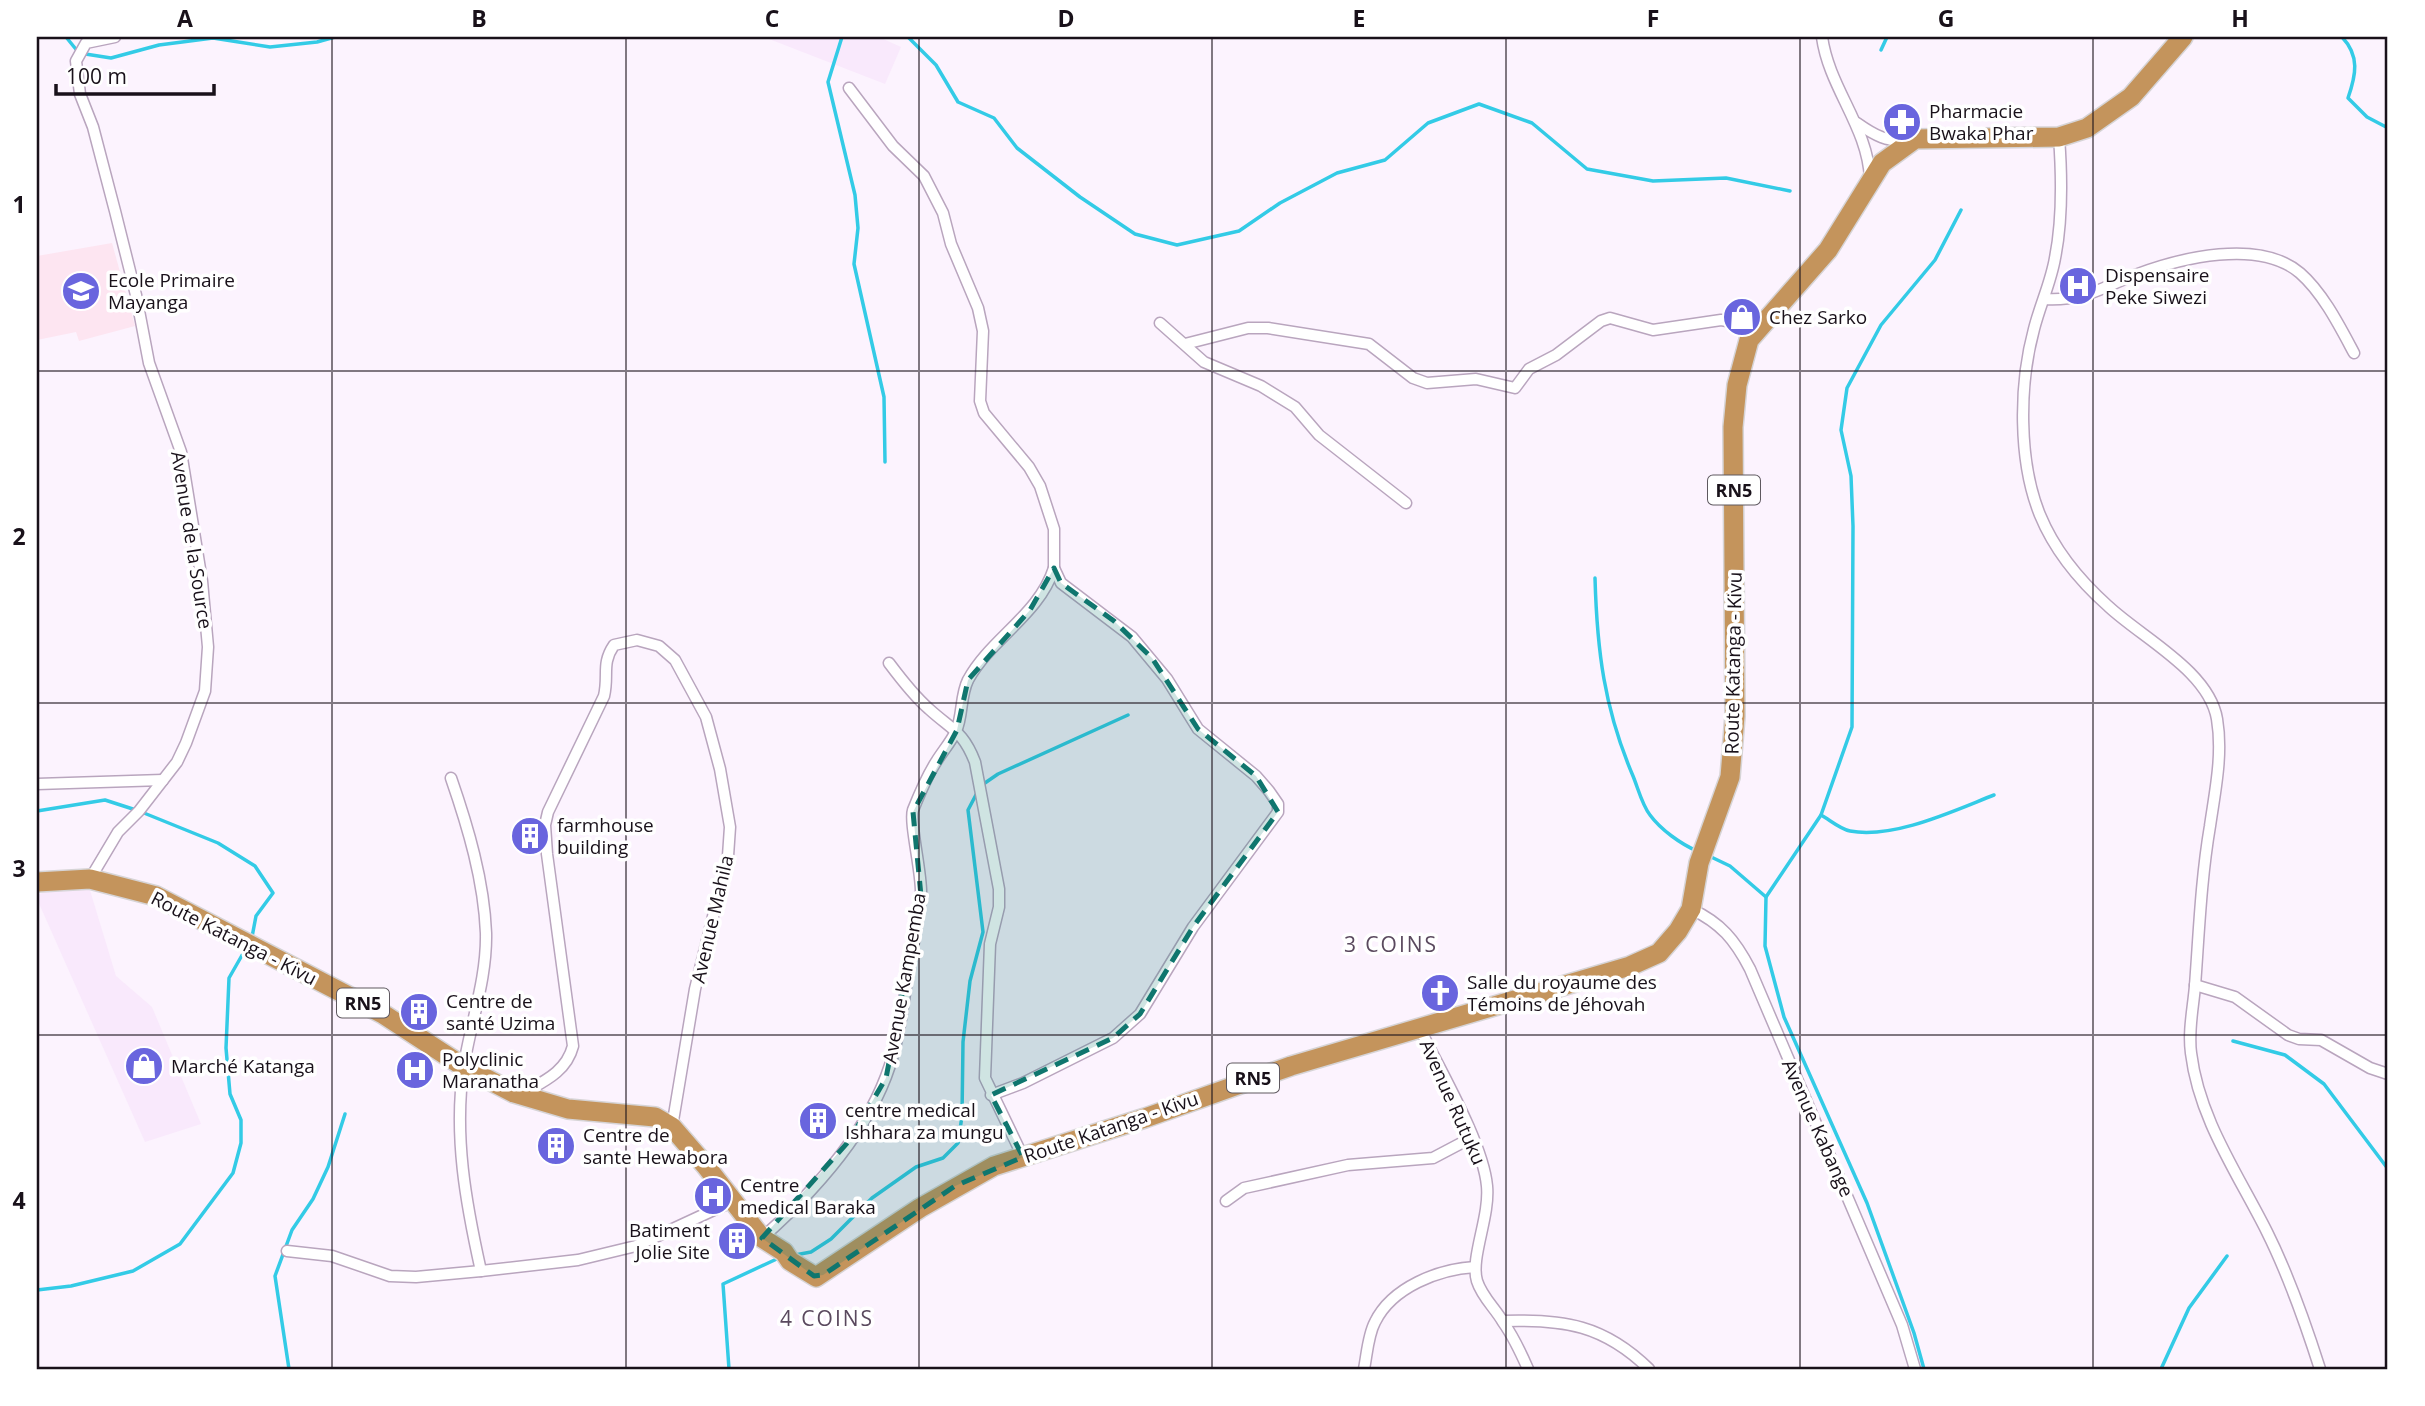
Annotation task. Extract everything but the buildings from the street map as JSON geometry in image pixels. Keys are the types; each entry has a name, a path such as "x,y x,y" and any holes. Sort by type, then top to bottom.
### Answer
{"highway":[{"path":"1915,139 2059,137 2087,128 2131,97 2183,37"},
{"name":"RN5","path":"1870,182 1882,163 1915,139"},
{"name":"Route Katanga - Kivu","path":"37,882 90,879 156,896 383,1014 464,1067 520,1096 568,1109 655,1117 672,1128 705,1165 761,1238 816,1277 823,1275 955,1186 994,1166 1145,1118 1279,1070 1630,966 1659,953 1678,931 1691,909 1699,863 1730,777 1733,751 1733,427 1742,361 1749,340 1758,326 1821,258 1851,216 1870,182"}],"street":[{"name":"Avenue de la Source","path":"90,879 118,832 177,762 197,721 205,691 206,614 181,452 149,363 136,295 93,127 80,94 76,61 86,43 115,37"},
{"path":"1822,37 1838,88 1857,122 1870,168 1870,182"},
{"path":"849,88 893,146 924,176 943,213 951,244 971,286 983,331 980,401 984,413 1029,467 1040,486 1054,529 1054,568 1049,585 968,680 959,709 957,730"},
{"path":"1857,122 1881,138 1896,142 1915,139"},
{"path":"2059,137 2062,179 2060,219 2055,257 2033,330 2024,411 2027,460 2039,514 2053,540 2088,586 2141,634 2199,680 2213,704 2217,720 2218,766 2199,905 2191,1056 2206,1108 2232,1171 2264,1227 2293,1288 2320,1369"},
{"path":"2044,299 2073,300 2155,268 2198,257 2253,255 2298,271 2311,285 2354,353"},
{"path":"1185,344 1248,328 1268,328 1369,344 1413,378 1427,383 1476,379 1515,388 1529,369 1556,355 1601,321 1610,318 1653,330 1721,320 1758,326"},
{"path":"1160,323 1204,362 1261,386 1295,407 1319,435 1406,503"},
{"path":"992,1095 1023,1083 1113,1038 1140,1014 1194,927 1278,812 1278,804 1256,776 1198,729 1152,658 1114,621 1061,583 1054,568"},
{"name":"Avenue Mahila","path":"520,1096 559,1072 569,1060 573,1046 545,825 574,756 604,696 607,684 605,658 614,645 637,640 659,646 675,660 706,717 730,827 728,856 695,989 672,1128"},
{"path":"889,663 930,711 957,730 968,744 975,762 999,889 999,908 990,944 985,1077 1023,1157"},
{"name":"Avenue Kampemba","path":"761,1238 800,1201 864,1122 886,1078 900,1024 921,896 921,865 912,822 913,812 933,766 957,730"},
{"path":"451,778 475,863 486,935 484,967 464,1067 463,1176 481,1271"},
{"path":"37,784 163,780"},
{"name":"Avenue Kabange","path":"1691,909 1722,927 1735,942 1750,969 1897,1313 1915,1369"},
{"path":"2195,985 2235,997 2288,1035 2299,1039 2321,1040 2370,1068 2388,1074"},
{"name":"Avenue Rutuku","path":"1420,1029 1471,1138 1487,1184 1488,1211 1475,1267"},
{"path":"1226,1200 1244,1188 1348,1165 1433,1158 1471,1138"},
{"path":"287,1251 332,1256 390,1276 416,1278 481,1271 578,1259 636,1246 731,1202"},
{"path":"1364,1369 1373,1324 1392,1300 1435,1274 1452,1268 1475,1267 1484,1297 1503,1321 1528,1369"},
{"path":"1503,1321 1564,1323 1602,1333 1649,1369"}],"highlighted area":[{"path":"1054,568 1061,583 1114,621 1152,658 1198,729 1256,776 1278,812 1193,927 1140,1014 1113,1038 991,1095 1023,1157 955,1186 823,1275 814,1276 762,1238 849,1141 886,1078 921,896 913,812 957,730 968,680 1030,610"}],"shaded area":[{"path":"879,37 901,47 885,84 769,39"},
{"name":"Ecole Primaire Mayanga","path":"112,243 135,326 79,341 76,332 37,340 37,256"},
{"name":"Marché Katanga","path":"60,886 89,887 116,976 152,1007 201,1124 145,1142 37,899 37,895"}],"waterway":[{"path":"66,37 79,53 111,58 159,45 213,38 270,47 317,42 335,37"},
{"path":"842,37 828,82 855,195 858,228 854,264 884,397 885,462"},
{"path":"908,37 936,65 958,102 994,118 1017,148 1080,197 1135,234 1177,245 1239,231 1280,203 1337,173 1385,160 1428,123 1479,104 1532,123 1587,169 1653,181 1726,178 1790,191"},
{"path":"1881,50 1887,37"},
{"path":"2342,37 2352,51 2355,66 2348,98 2367,117 2388,128"},
{"path":"1924,1369 1914,1333 1867,1203 1784,1017 1765,946 1766,897 1821,815 1852,727 1853,526 1851,476 1841,430 1847,388 1881,325 1935,260 1961,210"},
{"path":"1595,578 1600,654 1609,702 1623,751 1650,815 1672,836 1697,851"},
{"path":"982,785 998,774 1128,715"},
{"path":"795,1255 811,1252 831,1239 872,1198 916,1167 943,1158 958,1143 962,1116 963,1042 970,981 983,932 968,810 978,791"},
{"path":"1821,815 1850,831 1885,831 1942,816 1994,795"},
{"path":"37,811 105,800 218,843 255,866 273,893 256,916 252,937"},
{"path":"1707,855 1730,866 1766,897"},
{"path":"37,1290 71,1286 133,1271 180,1244 233,1173 241,1143 241,1120 230,1094 226,1048 229,978 245,950"},
{"path":"2233,1041 2285,1055 2324,1084 2388,1169"},
{"path":"289,1369 275,1276 292,1230 313,1199 328,1167 345,1114"},
{"path":"2161,1369 2189,1308 2227,1256"},
{"path":"729,1369 723,1284 781,1257"}],"place":[{"name":"Pharmacie Bwaka Phar","path":"1902,122"},
{"name":"Dispensaire Peke Siwezi","path":"2078,286"},
{"name":"Ecole Primaire Mayanga","path":"81,291"},
{"name":"Chez Sarko","path":"1742,317"},
{"name":"farmhouse building","path":"530,836"},
{"name":"Salle du royaume des Témoins de Jéhovah","path":"1440,993"},
{"name":"Centre de santé Uzima","path":"419,1012"},
{"name":"Marché Katanga","path":"144,1066"},
{"name":"Polyclinic Maranatha","path":"415,1070"},
{"name":"centre medical Ishhara za mungu","path":"818,1121"},
{"name":"Centre de sante Hewabora","path":"556,1146"},
{"name":"Centre medical Baraka","path":"713,1196"},
{"name":"Batiment Jolie Site","path":"737,1241"}],"district":[{"name":"3 COINS","path":"1391,944"},
{"name":"4 COINS","path":"827,1318"}]}
